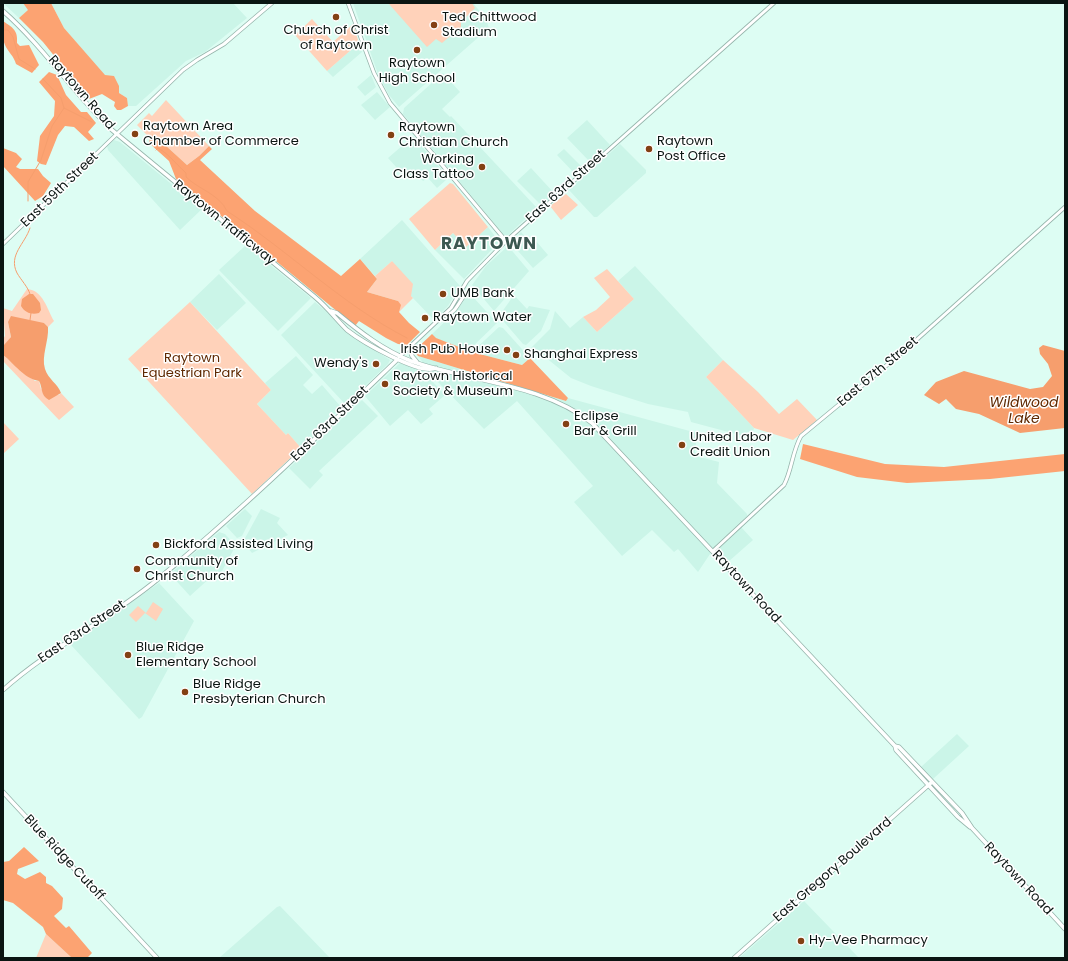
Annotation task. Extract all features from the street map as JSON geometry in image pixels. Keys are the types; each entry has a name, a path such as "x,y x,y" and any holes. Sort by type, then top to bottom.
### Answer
{"main road":[{"name":"Raytown Road","path":"3,11 46,53 87,104 117,134"},
{"name":"Raytown Trafficway","path":"117,134 331,311 337,313 399,358 422,368 432,370 436,368"},
{"path":"410,348 412,356 418,362"},
{"name":"Raytown Trafficway","path":"399,358 527,391 548,399 582,416 598,428"},
{"name":"East 63rd Street","path":"3,690 39,661 140,594 158,579 275,477 399,358"},
{"name":"Raytown Road","path":"598,428 895,746 896,750 928,786 958,817 972,828"},
{"name":"Raytown Road","path":"895,746 899,747 962,813 972,828 1065,929"},
{"name":"East Gregory Boulevard","path":"734,958 932,782"},
{"name":"Blue Ridge Cutoff","path":"3,792 157,958"}],"street":[{"name":"Raytown Road","path":"117,134 183,70 235,36 272,3"},
{"path":"348,3 374,73 385,96 399,115 506,241"},
{"name":"East 63rd Street","path":"399,358 444,316 451,308 467,281 506,241 774,3"},
{"name":"East 59th Street","path":"3,244 117,134"},
{"name":"East 67th Street","path":"713,551 784,485 789,476 797,443 801,436 904,352 1065,207"},
{"path":"444,316 454,311 465,295 470,291"}],"shaded area":[{"path":"3,3 23,3 29,10 19,18"},
{"path":"23,3 51,3 64,28 105,75 114,76 119,86 119,93 127,98 128,106 121,110 117,110 114,106 115,102 102,94 89,99 43,42 19,18 28,10"},
{"path":"51,3 233,3 247,18 205,52 186,61 136,106 128,106 127,98 119,93 64,28"},
{"name":"Raytown High School","path":"353,3 473,3 486,19 489,28 399,107 389,95 378,74"},
{"path":"3,21 16,32 17,43 20,46 29,45 39,65 32,73 16,64 6,47 3,37"},
{"path":"359,43 362,52 333,77 327,71"},
{"path":"49,72 57,75 66,95 81,112 87,112 96,123 88,132 94,139 89,141 74,127 65,126 58,135 46,165 37,161 40,136 54,116 55,101 39,82"},
{"path":"443,73 460,92 442,109 450,117 451,116 537,208 507,236 504,235 403,114 404,108"},
{"path":"371,75 376,87 365,96 357,87"},
{"path":"377,92 390,107 375,120 361,105"},
{"path":"587,120 610,145 590,162 567,138"},
{"path":"153,134 187,165 209,146 212,149 200,160 255,211 341,276 360,259 377,279 367,292 398,301 401,305 399,312 420,332 407,345 398,344 386,338 359,321 355,326 176,179 169,161 149,143"},
{"path":"414,137 447,176 446,180 437,188 428,178 423,181 415,172 407,179 388,158"},
{"path":"114,140 120,142 202,209 180,230 108,150 107,146"},
{"path":"620,144 646,170 646,173 597,217 594,217 569,190"},
{"path":"3,148 16,153 22,159 16,167 20,169 38,169 51,183 43,196 35,201 3,166"},
{"path":"564,149 583,168 576,175 557,155"},
{"path":"531,168 555,194 542,206 517,181"},
{"path":"402,220 460,286 448,306 434,320 411,296 392,261 375,276 360,259"},
{"path":"488,227 497,239 498,243 464,279 435,250 453,233 466,247"},
{"path":"521,232 532,244 536,241 548,255 533,268 511,243"},
{"path":"246,245 311,298 278,331 219,270"},
{"path":"508,246 529,271 494,311 472,285 486,266"},
{"path":"635,266 723,360 706,377 754,428 751,438 691,422 688,412 648,404 591,386 571,378 545,357 529,350 550,329 555,311 570,328 583,317 597,332 634,299 618,281"},
{"path":"219,274 246,303 217,330 190,302"},
{"path":"469,294 497,323 468,351 435,338 432,334 455,312"},
{"path":"514,295 527,309 529,306 550,310 541,331 526,345 523,344 499,316"},
{"path":"315,302 362,342 390,360 388,364 347,403 344,403 281,335"},
{"path":"499,327 503,328 530,358 522,365 472,352"},
{"path":"432,334 436,338 472,352 522,365 530,358 568,398 566,401 418,356 414,351"},
{"path":"296,356 313,375 303,385 312,394 322,385 341,407 301,448 288,433 286,435 257,404 271,390 265,383"},
{"path":"418,356 566,401 568,398 697,433 695,452 700,457 719,462 717,483 747,514 747,516 716,545 698,572 678,549 674,552 652,530 622,556 574,502 593,486 517,401 484,429 434,378"},
{"path":"400,363 422,370 445,395 429,409 433,414 421,424 408,410 390,426 365,396"},
{"path":"362,400 378,416 319,471 323,475 310,489 289,468"},
{"path":"803,444 885,464 944,467 1065,454 1065,471 990,479 907,483 857,477 800,459"},
{"path":"245,509 252,516 242,536 237,538 226,526"},
{"path":"261,509 280,518 277,523 288,535 252,553 243,542"},
{"path":"741,527 753,540 728,562 720,553 719,548"},
{"path":"219,532 225,534 235,547 216,582 211,577 190,596 170,574"},
{"name":"Blue Ridge Elementary School","path":"159,583 194,621 142,717 139,719 71,645 73,642"},
{"path":"957,734 969,746 933,779 921,767"},
{"path":"24,847 39,861 18,869 17,874 25,879 40,872 46,877 46,883 52,886 63,898 62,909 54,916 66,928 69,926 92,953 87,958 72,958 46,934 43,927 13,903 3,900 3,862 9,861"},
{"path":"804,901 859,958 739,958"},
{"path":"280,906 330,958 219,958 277,907"}],"green space":[{"name":"Ted Chittwood Stadium","path":"472,3 475,8 461,22 461,27 442,43 436,39 427,47 389,4"},
{"path":"312,19 333,42 353,24 359,43 327,71 295,35"},
{"path":"166,100 209,146 187,165 153,134 150,138 137,125 149,113 152,116"},
{"path":"450,183 453,184 488,227 466,247 453,233 435,250 409,219"},
{"path":"566,194 578,205 561,220 550,206"},
{"path":"392,261 413,284 411,296 413,298 399,312 398,301 367,292 377,279 375,276"},
{"path":"607,269 634,299 597,332 583,317 596,310 610,297 594,278"},
{"path":"27,289 32,290 41,296 54,321 48,327 44,323 8,322 11,337 3,348 3,339 5,336 3,308 12,311"},
{"name":"Raytown Equestrian Park","path":"190,302 271,390 257,404 286,435 288,433 301,448 252,494 128,359"},
{"path":"3,355 35,381 39,381 41,389 59,395 61,393 74,407 59,420 3,361"},
{"path":"723,360 758,392 779,414 797,399 817,420 793,440 754,428 706,377"},
{"path":"3,422 19,439 3,454"},
{"path":"153,602 163,609 156,621 145,613 136,622 129,615 138,606 146,613"},
{"path":"46,934 72,958 36,958"}],"water":[{"path":"29,294 33,294 40,303 41,310 39,313 29,313 21,306 22,299"},
{"path":"11,316 44,323 48,327 44,364 46,373 61,393 49,400 44,396 39,381 28,377 3,355 4,345 11,337 8,322"},
{"name":"Wildwood Lake","path":"1043,345 1065,351 1065,428 1020,433 979,414 956,409 946,399 939,404 924,395 936,382 964,371 1030,389 1043,387 1052,376 1048,364 1040,354 1039,348"}],"waterway":[{"path":"3,30 8,30 13,37 19,59 35,69"},
{"path":"28,201 28,182 41,160 52,126 64,108 61,98 43,79"},
{"path":"64,108 92,122"},
{"path":"156,150 158,148 166,153 186,173 186,177 219,200 227,211 272,243 337,293 383,324 407,338"},
{"path":"30,228 18,250 15,261 17,273 30,294"},
{"path":"30,320 31,313"}],"place":[{"name":"Church of Christ of Raytown","path":"336,17"},
{"name":"Ted Chittwood Stadium","path":"434,25"},
{"name":"Raytown High School","path":"417,50"},
{"name":"Raytown Area Chamber of Commerce","path":"135,134"},
{"name":"Raytown Christian Church","path":"391,135"},
{"name":"Raytown Post Office","path":"649,149"},
{"name":"Working Class Tattoo","path":"482,167"},
{"name":"UMB Bank","path":"443,294"},
{"name":"Raytown Water","path":"425,318"},
{"name":"Irish Pub House","path":"507,350"},
{"name":"Shanghai Express","path":"516,355"},
{"name":"Wendy's","path":"376,364"},
{"name":"Raytown Historical Society & Museum","path":"385,384"},
{"name":"Eclipse Bar & Grill","path":"566,424"},
{"name":"United Labor Credit Union","path":"682,445"},
{"name":"Bickford Assisted Living","path":"156,545"},
{"name":"Community of Christ Church","path":"137,569"},
{"name":"Blue Ridge Elementary School","path":"128,655"},
{"name":"Blue Ridge Presbyterian Church","path":"185,692"},
{"name":"Hy-Vee Pharmacy","path":"801,941"}],"district":[{"name":"RAYTOWN","path":"489,245"}]}
